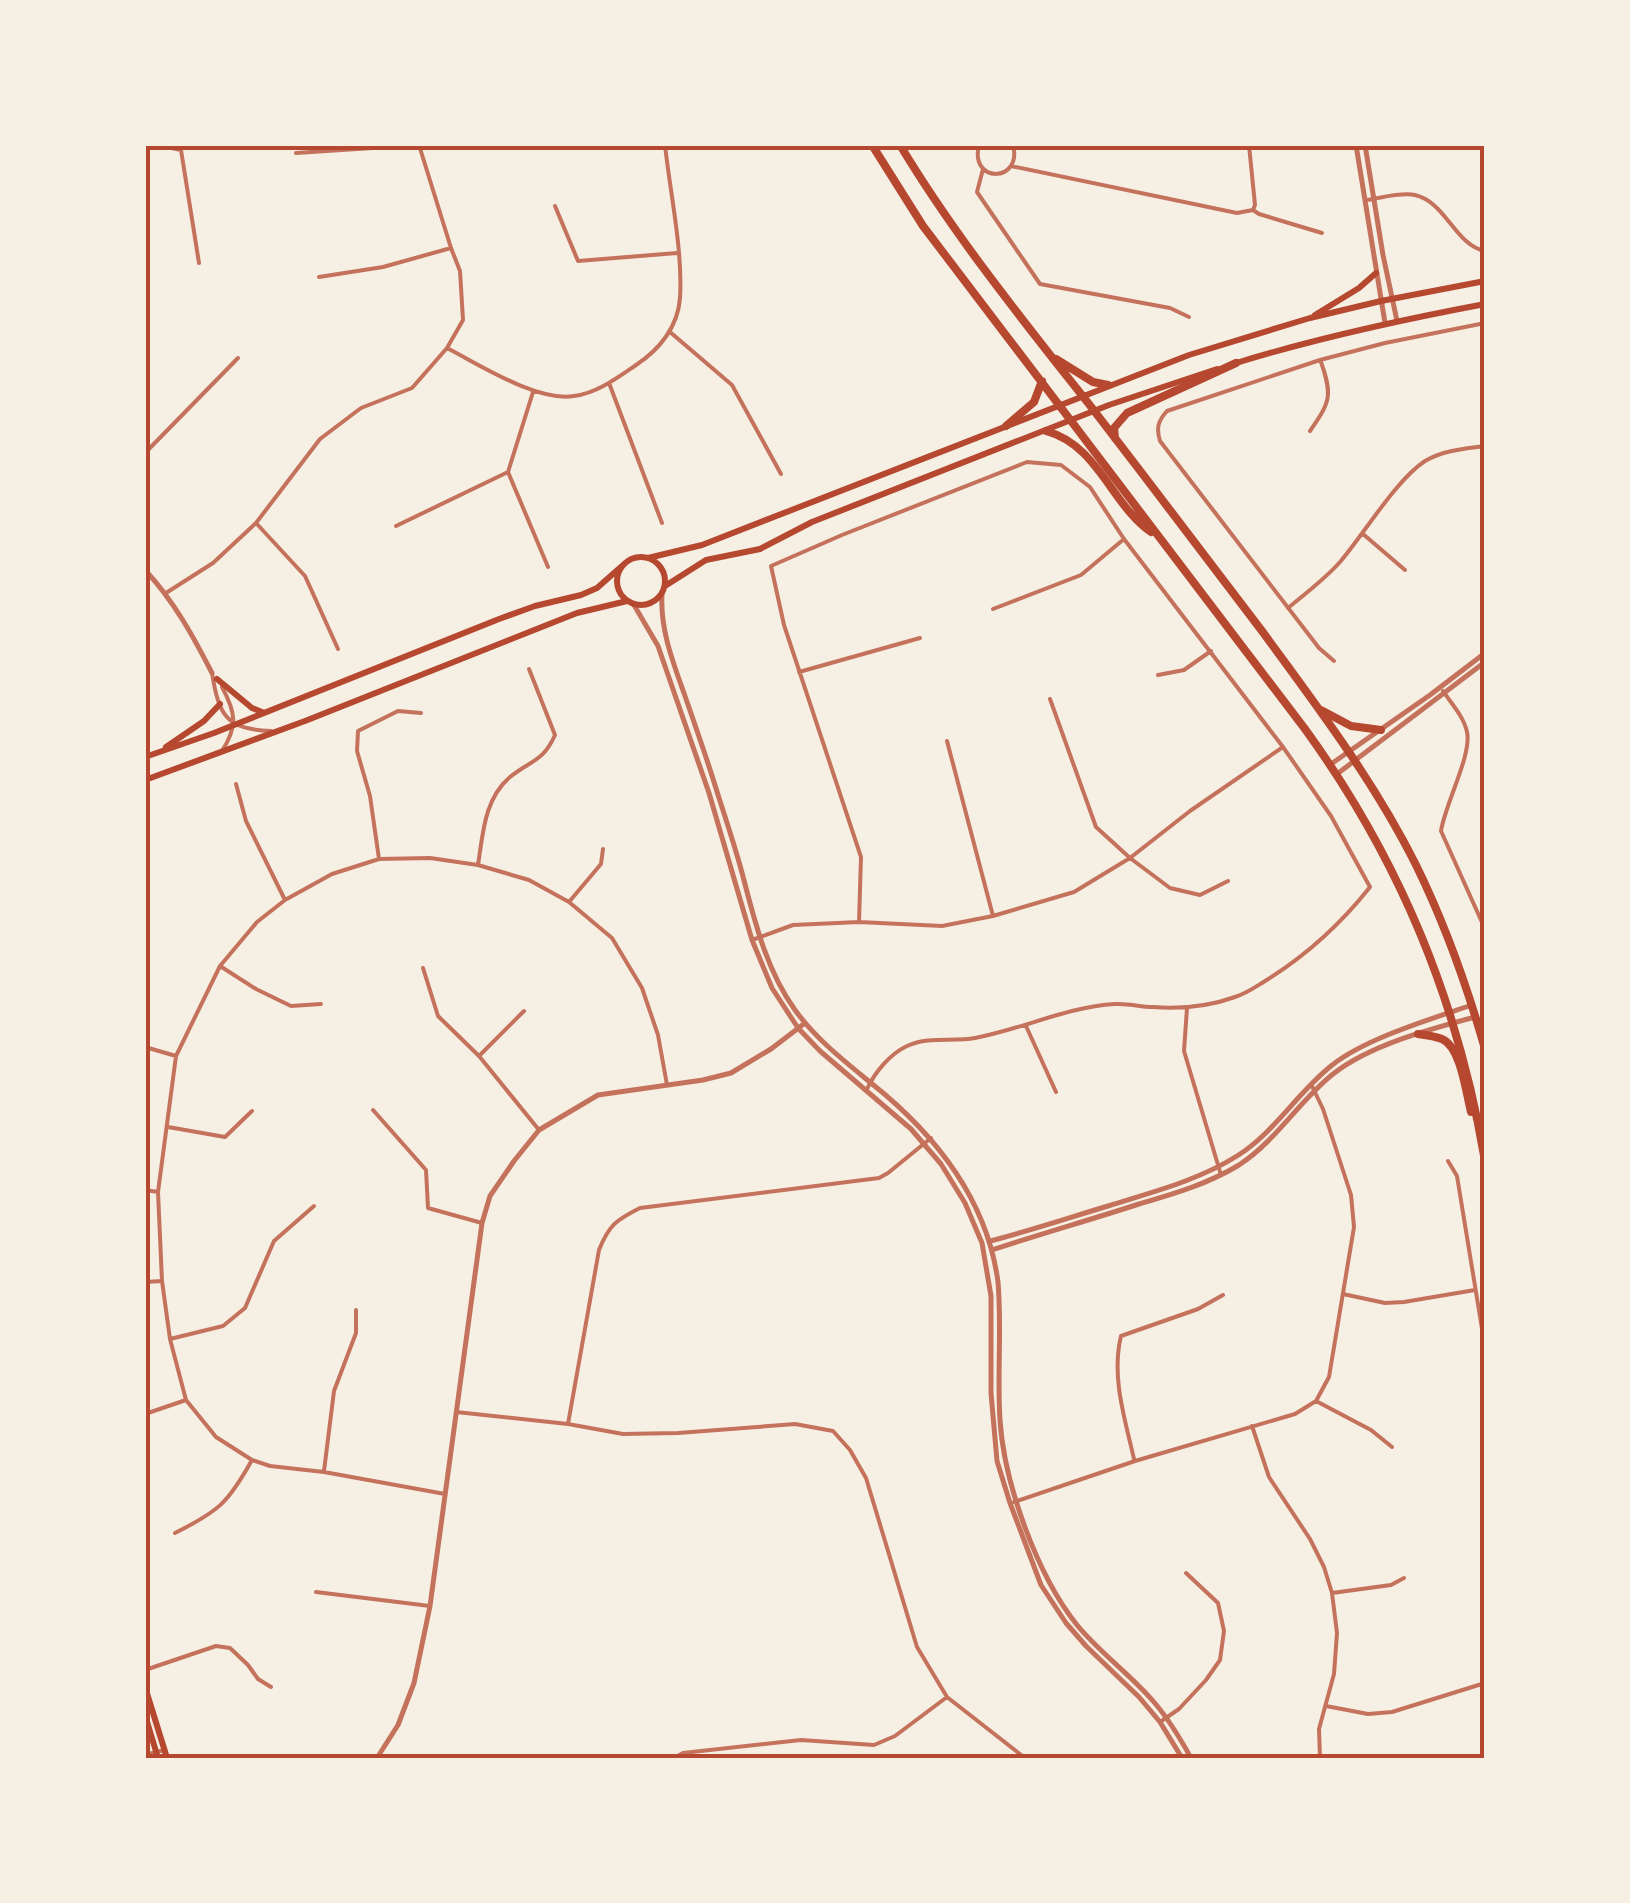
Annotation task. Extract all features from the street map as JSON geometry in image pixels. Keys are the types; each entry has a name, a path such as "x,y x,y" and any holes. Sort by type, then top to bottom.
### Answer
{"highway":[{"path":"872,145 923,226 1331,764 1377,840 1428,950 1454,1023 1485,1161"},
{"path":"900,145 940,210 1198,546 1370,782 1440,917 1485,1049"},
{"path":"1052,358 1108,386"},
{"path":"1115,440 1114,428 1127,413 1236,362"},
{"path":"1006,426 1034,402 1042,382"},
{"path":"1046,431 1080,449 1136,522 1159,538"},
{"path":"1317,708 1351,726 1381,730"},
{"path":"1418,1034 1443,1039 1452,1048 1472,1118 1478,1124"}],"main road":[{"path":"1310,318 1360,288 1376,273"},
{"path":"145,757 499,619 581,595 634,558 702,546 1189,355 1310,318 1485,281"},
{"path":"145,780 577,614 631,603 650,604 706,560 770,544 812,522 1094,411 1297,344 1485,304"},
{"path":"648,558 664,572 664,590"},
{"path":"622,566 617,581 622,596 631,603"},
{"path":"215,676 262,712"},
{"path":"156,753 204,722 220,704"},
{"path":"145,1688 161,1754"},
{"path":"145,1715 161,1754"}],"street":[{"path":"156,145 181,150 198,263"},
{"path":"166,593 214,563 256,523 320,439 362,408 412,388 447,348 462,320 460,271 419,145 296,153"},
{"path":"447,348 533,392 573,397 609,384 646,358 670,332 680,298 664,145"},
{"path":"978,145 976,158 983,169 993,174 1011,166 1015,158 1012,145"},
{"path":"1248,145 1253,210"},
{"path":"1356,145 1398,320"},
{"path":"1364,145 1376,273 1385,323"},
{"path":"1011,166 1236,213 1253,210 1322,232"},
{"path":"983,169 977,192 1040,284 1170,308 1189,317"},
{"path":"1370,199 1419,196 1439,210 1472,248 1485,251"},
{"path":"556,206 578,262 677,252"},
{"path":"319,277 382,267 450,248"},
{"path":"1334,660 1319,648 1160,441 1160,419 1167,411 1320,360 1485,323"},
{"path":"670,332 732,385 780,474"},
{"path":"145,453 238,358"},
{"path":"1310,431 1326,408 1329,386 1320,360"},
{"path":"609,384 662,524"},
{"path":"533,392 508,472 548,567"},
{"path":"1288,608 1339,563 1421,464 1449,451 1485,446"},
{"path":"859,922 861,856 784,625 771,566 1027,462 1061,465 1090,488 1331,816 1370,887 1354,908 1313,946 1238,997 1186,1008 1120,1003 1073,1008 1026,1026 971,1039 927,1040 894,1054 866,1089"},
{"path":"396,526 508,472"},
{"path":"256,523 305,576 338,649"},
{"path":"1362,534 1406,570"},
{"path":"992,609 1080,575 1124,539"},
{"path":"145,570 190,629 234,710 234,724 222,751"},
{"path":"664,590 661,613 665,635 760,937 780,986 806,1023 839,1058 915,1120 954,1167 968,1192 988,1252 992,1425 997,1461 1041,1586 1086,1646 1163,1720 1191,1758"},
{"path":"631,603 648,624 658,646 709,793 752,940 772,988 798,1028 924,1144 953,1181 985,1242"},
{"path":"799,672 920,638"},
{"path":"1158,675 1184,670 1211,651"},
{"path":"1331,764 1352,757 1442,691 1485,653"},
{"path":"1337,774 1381,730 1485,662"},
{"path":"478,865 486,810 507,779 548,752 555,735 530,669"},
{"path":"215,676 225,716 239,728 276,732"},
{"path":"1442,691 1468,735 1467,750 1441,831 1485,930"},
{"path":"1050,699 1096,827 1170,888 1200,895 1228,881"},
{"path":"379,859 370,796 357,752 358,730 398,711 420,713"},
{"path":"947,742 993,916"},
{"path":"752,940 793,925 859,922 942,926 993,916 1074,892 1130,858 1190,810 1282,747"},
{"path":"236,784 246,821 285,900"},
{"path":"569,902 601,864 603,849"},
{"path":"445,1494 252,1460 216,1437 186,1400 170,1339 162,1281 158,1192 176,1056 220,966 257,922 285,900 332,874 379,859 430,858 478,865 528,880 569,902 612,938 642,988 658,1035 668,1085"},
{"path":"220,966 256,990 292,1006 321,1004"},
{"path":"423,968 438,1016 479,1056 540,1130"},
{"path":"985,1242 1169,1187 1218,1167 1253,1144 1329,1067 1354,1051 1472,1005"},
{"path":"1186,1008 1184,1051 1221,1175"},
{"path":"479,1056 524,1011"},
{"path":"988,1252 1221,1175 1264,1145 1344,1066 1418,1034 1475,1017"},
{"path":"377,1758 398,1725 414,1682 430,1606 482,1224 490,1196 540,1130 598,1096 731,1072 771,1050 806,1023"},
{"path":"1026,1026 1056,1092"},
{"path":"145,1047 176,1056"},
{"path":"1013,1502 1295,1414 1316,1400 1329,1377 1354,1227 1351,1194 1311,1084"},
{"path":"373,1110 426,1170 428,1208 482,1224"},
{"path":"168,1127 225,1137 252,1111"},
{"path":"568,1424 598,1250 617,1220 640,1208 878,1178 931,1138"},
{"path":"1448,1161 1458,1176 1485,1346"},
{"path":"145,1190 158,1192"},
{"path":"170,1339 223,1326 245,1308 274,1241 314,1206"},
{"path":"145,1282 162,1281"},
{"path":"1343,1294 1385,1303 1475,1290"},
{"path":"1135,1461 1120,1392 1117,1354 1122,1336 1198,1309 1223,1295"},
{"path":"324,1472 334,1391 356,1333 356,1310"},
{"path":"145,1414 186,1400"},
{"path":"1316,1400 1371,1430 1392,1448"},
{"path":"456,1412 623,1434 795,1424 832,1431 850,1450 866,1478 917,1647 946,1697 1025,1758"},
{"path":"1252,1426 1269,1477 1310,1539 1332,1593 1336,1633 1334,1674 1319,1728 1320,1758"},
{"path":"175,1533 207,1518 232,1495 252,1460"},
{"path":"1163,1720 1179,1709 1220,1660 1224,1631 1218,1603 1186,1572"},
{"path":"1332,1593 1392,1585 1404,1578"},
{"path":"316,1592 430,1606"},
{"path":"145,1670 216,1646 230,1648 258,1679 271,1687"},
{"path":"1326,1706 1368,1714 1392,1712 1485,1683"},
{"path":"674,1758 683,1753 800,1740 874,1744 895,1736 946,1697"},
{"path":"1163,1720 1182,1758"},
{"path":"145,1754 161,1754"}]}
